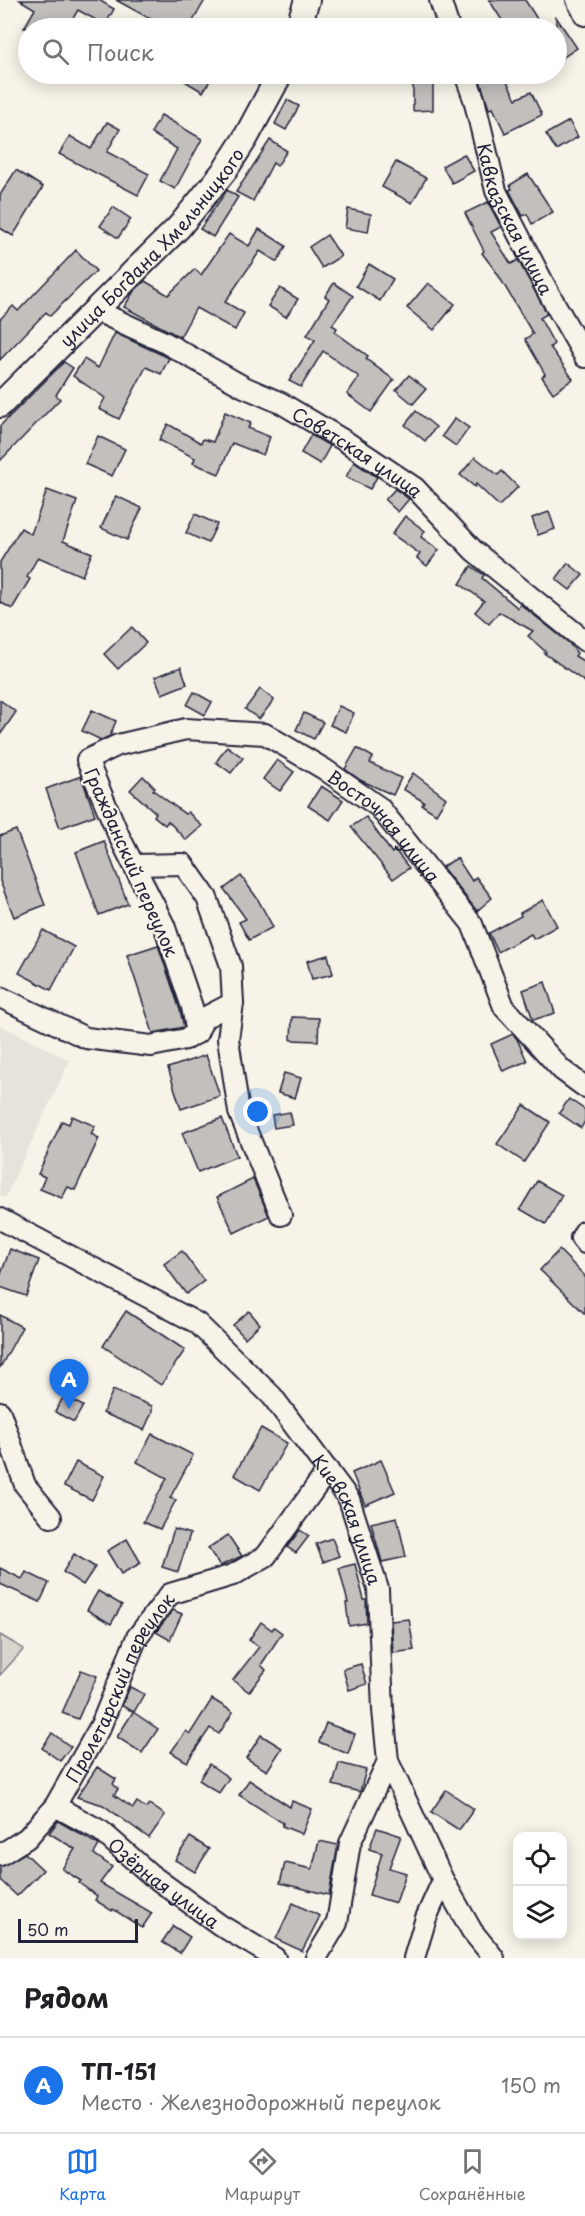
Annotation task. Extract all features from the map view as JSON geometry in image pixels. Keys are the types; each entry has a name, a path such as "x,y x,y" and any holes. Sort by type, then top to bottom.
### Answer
{"main road":[{"path":"301,18 307,0"},
{"name":"улица Богдана Хмельницкого","path":"0,405 179,227 225,170 245,139 274,84"}],"street":[{"path":"440,0 446,18"},
{"path":"576,0 585,15"},
{"name":"Кавказская улица","path":"469,84 496,191 547,290 585,357"},
{"name":"Советская улица","path":"97,310 164,342 244,387 280,403 345,441 415,488 474,550 585,641"},
{"name":"Восточная улица","path":"87,760 118,745 186,729 265,734 324,769 380,807 472,924 504,1007 562,1070 585,1087"},
{"name":"Гражданский переулок","path":"87,760 119,836 164,925 192,1007 197,1033"},
{"path":"134,865 183,864 207,898 231,966 233,1003 228,1039 239,1113 281,1215"},
{"path":"0,997 86,1038 150,1046 186,1039 197,1033 204,1018 233,1003"},
{"name":"Киевская улица","path":"0,1219 197,1323 272,1396 349,1499 378,1589 383,1710 388,1761 443,1880 472,1931 494,1958"},
{"path":"585,1231 581,1238 585,1244"},
{"path":"0,1412 25,1485 51,1517"},
{"name":"Пролетарский переулок","path":"0,1855 27,1838 54,1806 101,1725 137,1637 170,1594 233,1575 266,1556 328,1470"},
{"path":"316,1958 337,1923 350,1843 388,1761"},
{"name":"Озёрная улица","path":"54,1806 100,1831 150,1874 220,1925 275,1958"},
{"path":"414,1958 426,1918 443,1880"}],"shaded area":[{"path":"0,1025 70,1060 5,1198 0,1195"},
{"path":"0,1635 24,1649 0,1675"}],"building":[{"path":"20,0 99,0 114,9 109,18 92,18 78,10 73,18 30,18 35,9"},
{"path":"116,0 205,0 195,18 149,18"},
{"path":"489,0 525,0 537,18 501,18"},
{"path":"567,33 577,48 567,55"},
{"path":"190,84 208,84 203,92"},
{"path":"413,84 433,84 433,110 413,111"},
{"path":"481,84 508,84 516,99 531,92 542,115 505,133 493,108 489,109"},
{"path":"287,100 299,106 286,130 275,124"},
{"path":"161,115 202,139 175,189 160,181 177,149 151,133"},
{"path":"569,121 578,137 556,150 546,134"},
{"path":"107,122 120,129 107,152 149,174 138,195 59,154 70,136 91,149"},
{"path":"270,140 287,151 277,166 273,163 253,201 236,192"},
{"path":"464,154 474,171 452,183 442,166"},
{"path":"396,162 426,178 412,203 382,187"},
{"path":"16,170 43,187 13,236 0,228 0,195"},
{"path":"528,174 553,212 532,224 527,214 523,216 509,190 512,189 510,185"},
{"path":"227,190 238,197 213,237 200,229"},
{"path":"488,202 501,227 491,232 511,264 518,260 547,314 540,318 554,344 550,347 573,379 553,393 542,377 545,374 525,339 533,334 497,273 482,253 484,251 465,213"},
{"path":"113,207 131,219 118,238 100,226"},
{"path":"348,209 371,214 368,232 345,228"},
{"path":"259,229 286,246 277,262 260,251 225,302 244,313 235,330 196,308 180,337 124,307 134,291 145,281 168,295 195,269 201,275 229,234 249,246"},
{"path":"327,235 341,256 322,268 309,247"},
{"path":"76,250 96,271 50,316 46,312 0,360 0,319 13,306 18,311"},
{"path":"369,264 393,279 380,301 356,286"},
{"path":"334,283 353,296 332,325 337,328 335,332 368,356 366,359 394,380 371,412 347,394 359,377 323,351 301,387 289,381 315,340 307,335 329,299 325,296"},
{"path":"428,283 455,304 434,330 407,308"},
{"path":"280,288 298,299 286,317 268,306"},
{"path":"115,333 169,358 161,374 146,367 119,419 99,409 105,398 73,376 84,359 98,368"},
{"path":"64,362 73,368 56,395 60,399 0,461 0,426"},
{"path":"409,375 426,389 413,404 396,390"},
{"path":"416,411 436,427 425,441 405,425"},
{"path":"225,412 251,423 248,428 270,437 263,455 232,443 219,474 193,463 195,458 159,440 168,424 201,443 203,439 213,442"},
{"path":"455,418 469,428 456,446 442,436"},
{"path":"311,435 330,446 320,464 301,453"},
{"path":"98,436 125,449 112,476 85,464"},
{"path":"475,457 498,475 502,471 518,487 499,506 476,484 475,487 460,475"},
{"path":"354,462 377,477 370,489 346,477"},
{"path":"395,489 409,499 398,512 385,500"},
{"path":"47,490 77,501 63,541 92,553 82,576 38,557 27,577 30,579 12,609 0,602 0,562 21,528 31,534"},
{"path":"116,496 142,508 127,540 101,528"},
{"path":"549,512 555,529 538,535 532,518"},
{"path":"195,514 217,524 208,543 186,533"},
{"path":"405,516 425,531 421,537 439,550 427,566 417,558 420,554 392,534"},
{"path":"568,563 583,575 570,590 556,579"},
{"path":"471,566 484,575 482,578 518,608 520,604 569,643 577,653 575,656 585,662 585,682 544,653 546,652 528,636 533,631 499,612 489,624 475,612 484,601 460,584"},
{"path":"132,627 146,643 118,669 104,654"},
{"path":"181,667 187,684 162,694 155,677"},
{"path":"260,689 274,700 259,719 245,709"},
{"path":"194,692 212,702 205,715 187,705"},
{"path":"0,700 16,712 0,735"},
{"path":"339,706 354,713 346,732 330,725"},
{"path":"92,710 116,721 110,736 101,740 82,731"},
{"path":"304,713 323,722 314,739 296,730"},
{"path":"227,746 243,758 231,773 216,762"},
{"path":"357,748 373,757 370,763 401,778 393,795 360,780 345,769"},
{"path":"277,760 294,772 280,791 263,779"},
{"path":"413,773 446,798 436,814 422,805 424,802 403,789"},
{"path":"81,776 95,815 60,828 46,789"},
{"path":"143,776 155,788 153,790 185,814 188,812 202,826 186,840 168,821 165,825 154,816 156,813 130,790"},
{"path":"321,786 343,800 330,820 308,806"},
{"path":"366,817 392,853 395,850 409,868 393,879 351,827"},
{"path":"16,830 45,905 14,917 0,881 0,836"},
{"path":"104,841 128,904 99,915 76,852"},
{"path":"457,858 472,881 476,877 492,898 477,911 442,867"},
{"path":"241,876 257,898 273,927 249,940 239,922 246,919 224,889"},
{"path":"543,900 557,926 534,939 531,934 498,952 489,933 521,916 520,913"},
{"path":"43,930 74,947 51,990 19,973"},
{"path":"158,945 184,1027 153,1033 127,955"},
{"path":"328,955 333,974 312,979 307,961"},
{"path":"545,982 555,1013 533,1020 523,990"},
{"path":"292,1017 319,1018 318,1041 291,1040"},
{"path":"513,1034 527,1061 503,1071 491,1044"},
{"path":"206,1055 220,1096 181,1109 168,1068"},
{"path":"284,1073 301,1078 295,1098 278,1093"},
{"path":"569,1099 585,1110 585,1121 581,1128 559,1113"},
{"path":"524,1105 550,1122 524,1162 497,1144"},
{"path":"290,1112 293,1125 274,1128 272,1115"},
{"path":"72,1116 95,1126 91,1134 99,1138 75,1190 68,1187 62,1198 40,1189 45,1177 38,1174 62,1121 69,1124"},
{"path":"222,1118 237,1156 198,1172 182,1133"},
{"path":"253,1179 269,1216 234,1233 217,1197"},
{"path":"537,1181 562,1195 546,1224 520,1209"},
{"path":"10,1249 39,1260 26,1296 0,1287 0,1277"},
{"path":"559,1250 585,1276 585,1314 540,1270"},
{"path":"182,1251 204,1281 186,1294 164,1264"},
{"path":"126,1311 185,1350 161,1385 103,1346"},
{"path":"249,1311 260,1324 245,1338 233,1325"},
{"path":"0,1315 22,1327 0,1368"},
{"path":"113,1390 152,1406 152,1412 144,1430 103,1413"},
{"path":"64,1396 83,1406 74,1422 55,1412"},
{"path":"261,1428 287,1443 260,1490 234,1475"},
{"path":"152,1434 193,1455 170,1498 176,1500 160,1529 143,1522 167,1478 137,1462"},
{"path":"381,1460 395,1492 365,1505 352,1473"},
{"path":"76,1462 104,1476 92,1500 64,1486"},
{"path":"397,1517 406,1557 382,1562 371,1523"},
{"path":"174,1529 190,1534 178,1572 162,1567"},
{"path":"300,1530 309,1536 296,1553 287,1547"},
{"path":"228,1535 242,1556 220,1566 208,1548"},
{"path":"332,1538 339,1556 323,1562 316,1544"},
{"path":"127,1539 141,1563 121,1574 107,1551"},
{"path":"74,1554 95,1567 83,1585 63,1572"},
{"path":"355,1564 364,1600 366,1600 367,1623 349,1626 346,1603 348,1603 339,1568"},
{"path":"0,1568 22,1579 26,1572 49,1583 40,1602 0,1584"},
{"path":"98,1591 122,1605 111,1624 87,1610"},
{"path":"173,1610 182,1614 170,1640 156,1632"},
{"path":"409,1619 414,1650 393,1653 391,1621"},
{"path":"261,1622 272,1630 274,1627 282,1633 261,1665 266,1670 249,1692 233,1680 259,1647 249,1640"},
{"path":"361,1664 367,1684 349,1690 343,1669"},
{"path":"81,1670 97,1676 78,1719 62,1713"},
{"path":"130,1687 144,1694 134,1712 122,1706"},
{"path":"212,1699 233,1712 219,1734 210,1728 187,1762 171,1752 186,1731 190,1734"},
{"path":"133,1712 158,1729 142,1753 117,1737"},
{"path":"326,1723 355,1734 348,1754 319,1742"},
{"path":"52,1733 71,1747 60,1761 42,1748"},
{"path":"261,1735 282,1748 267,1771 246,1758"},
{"path":"339,1763 366,1770 360,1792 333,1785"},
{"path":"209,1764 229,1778 219,1793 199,1780"},
{"path":"97,1767 116,1779 113,1784 118,1789 114,1795 133,1808 137,1802 146,1808 149,1804 165,1815 149,1838 103,1805 77,1797"},
{"path":"249,1780 290,1807 292,1801 312,1809 302,1834 282,1826 283,1823 239,1795"},
{"path":"446,1790 474,1809 459,1830 431,1812"},
{"path":"58,1821 99,1845 94,1854 112,1867 100,1883 152,1913 142,1928 95,1900 97,1896 79,1883 81,1881 62,1869 75,1849 49,1833"},
{"path":"377,1828 401,1836 389,1868 406,1873 396,1903 369,1895 382,1853 369,1849"},
{"path":"190,1837 209,1849 195,1872 175,1860"},
{"path":"319,1841 338,1845 329,1895 280,1883 285,1863 312,1869"},
{"path":"25,1853 43,1870 17,1896 0,1880 0,1867"},
{"path":"293,1903 320,1916 302,1951 276,1939"},
{"path":"173,1926 190,1937 180,1953 162,1942"}],"place":[{"name":"ТП-151","path":"69,1409"}]}
